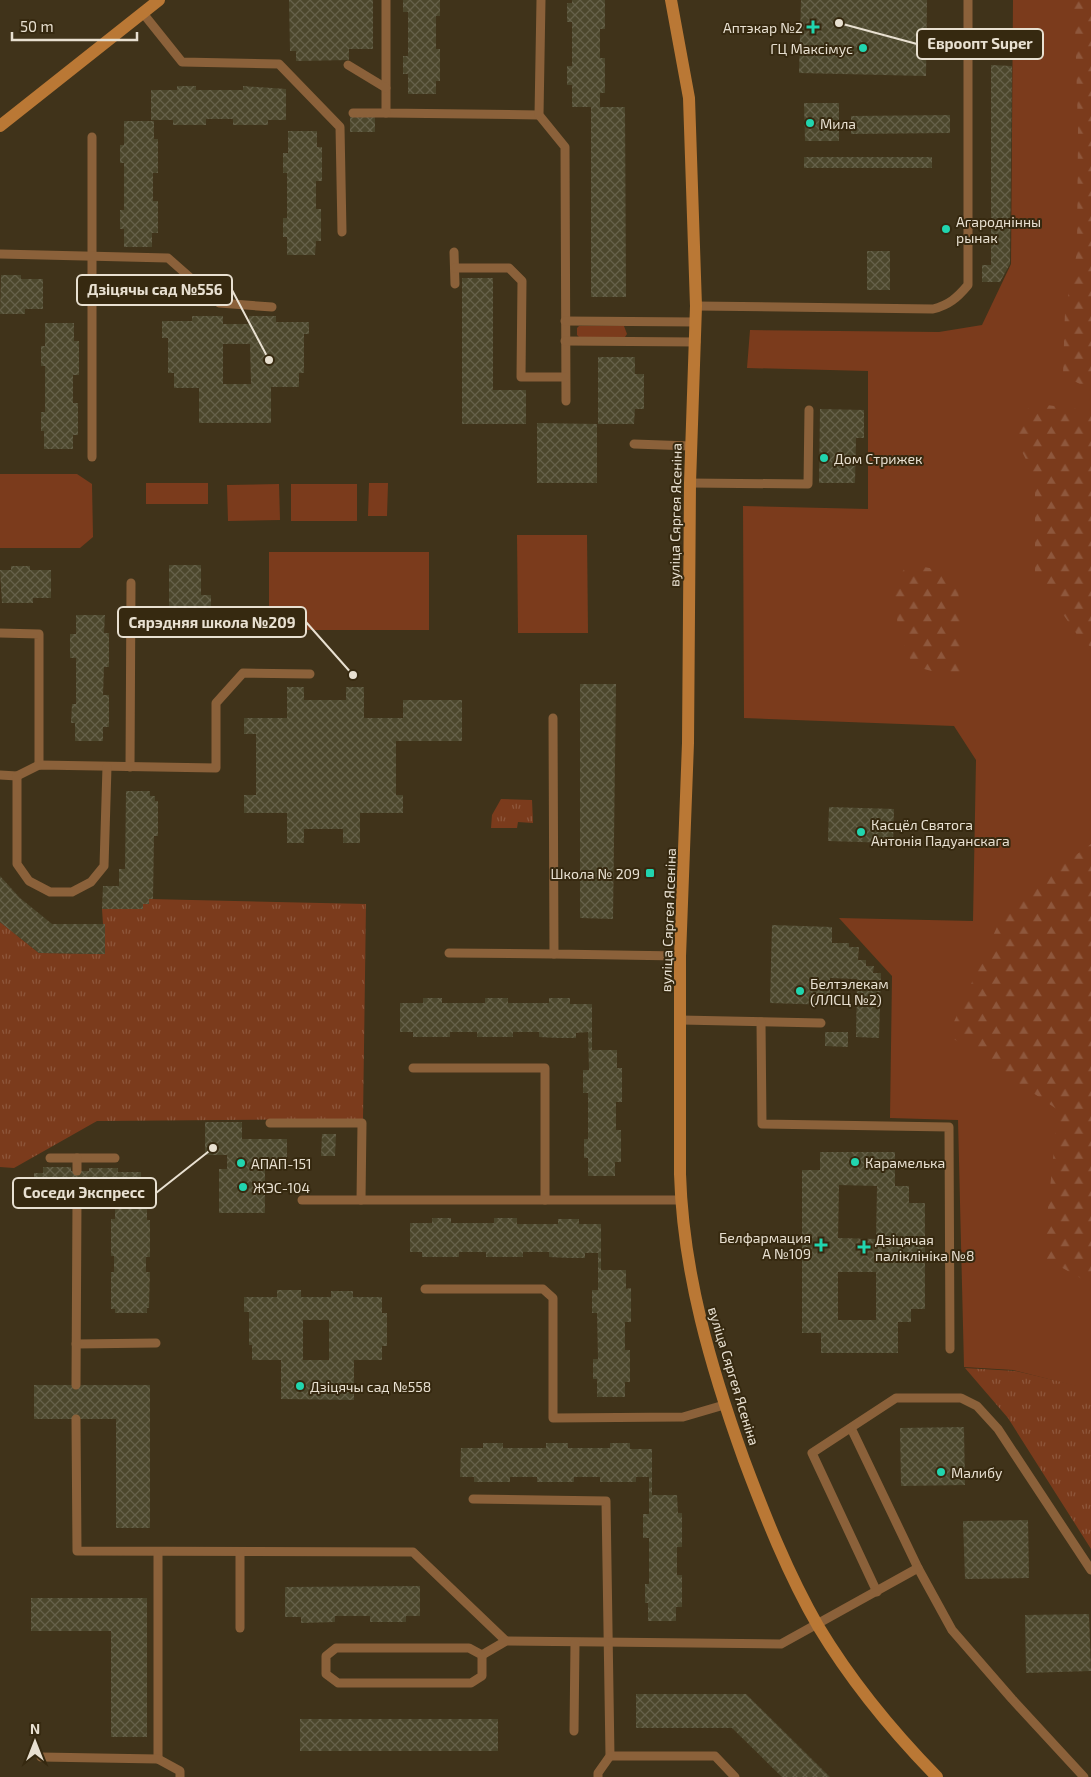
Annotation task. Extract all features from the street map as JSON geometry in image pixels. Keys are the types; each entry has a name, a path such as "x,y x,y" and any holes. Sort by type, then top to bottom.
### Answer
{"main road":[{"path":"0,126 159,0"},
{"name":"вуліца Сяргея Ясеніна","path":"671,0 688,98 696,306 690,483 688,743 680,956 681,1200 696,1303 724,1405 764,1516 818,1625 880,1715 937,1777"}],"lane":[{"path":"386,0 386,113"},
{"path":"541,0 539,115 565,147 566,401"},
{"path":"696,306 933,309 946,306 968,285 968,0"},
{"path":"142,12 182,62 278,64 340,127 342,232"},
{"path":"348,64 386,88"},
{"path":"352,113 539,115"},
{"path":"92,137 92,457"},
{"path":"454,252 455,284"},
{"path":"0,254 92,258 168,258 219,303 272,307"},
{"path":"455,268 509,268 522,281 521,377 565,377"},
{"path":"565,320 696,322"},
{"path":"565,341 696,342"},
{"path":"690,483 808,484 810,410"},
{"path":"634,444 692,446"},
{"path":"130,583 130,767"},
{"path":"0,633 39,634 39,765"},
{"path":"0,775 17,776 39,765 216,768 216,703 243,673 310,674"},
{"path":"553,718 554,954"},
{"path":"17,776 17,864 29,881 50,892 72,892 91,882 104,866 107,767"},
{"path":"449,953 680,956"},
{"path":"681,1020 821,1023"},
{"path":"761,1022 762,1124 949,1127 950,1348"},
{"path":"413,1068 545,1068 545,1200"},
{"path":"270,1123 362,1123 361,1200"},
{"path":"50,1158 115,1158"},
{"path":"77,1158 77,1171"},
{"path":"76,1385 77,1200"},
{"path":"302,1200 681,1200"},
{"path":"425,1289 543,1289 553,1298 553,1418 683,1416 724,1405"},
{"path":"76,1344 156,1343"},
{"path":"877,1592 812,1453 896,1398 961,1398 977,1406 998,1429 1091,1570"},
{"path":"76,1419 78,1551 413,1552 506,1641"},
{"path":"851,1428 918,1568 952,1630 1084,1777"},
{"path":"472,1499 606,1501 610,1756 598,1773 598,1777"},
{"path":"158,1552 158,1759"},
{"path":"240,1552 240,1628"},
{"path":"482,1655 506,1641 781,1644 918,1568"},
{"path":"574,1731 575,1643"},
{"path":"336,1648 469,1648 482,1655 482,1676 471,1683 338,1682 326,1674 326,1656 336,1648"},
{"path":"610,1756 715,1756 735,1777"},
{"path":"41,1757 158,1759 180,1771 180,1777"}],"green space":[{"path":"1013,0 1091,0 1091,1390 1013,1370 964,1367 958,1120 890,1118 892,976 839,918 973,921 976,760 954,726 744,718 743,506 868,509 868,371 747,368 750,330 939,332 982,325 1011,264"},
{"path":"1066,0 1091,0 1091,390 1063,375 1065,311 1077,252 1078,130 1075,26"},
{"path":"579,326 624,326 627,334 625,337 579,337 577,335 577,328"},
{"path":"1032,403 1091,411 1091,647 1080,639 1035,573 1035,478 1012,431"},
{"path":"0,474 77,474 92,484 93,537 80,548 0,548"},
{"path":"146,483 208,483 208,504 146,504"},
{"path":"369,483 388,483 387,516 368,516"},
{"path":"279,484 280,520 228,521 227,485"},
{"path":"291,484 357,484 357,521 291,521"},
{"path":"517,535 587,535 588,633 518,633"},
{"path":"269,552 429,552 429,630 269,630"},
{"path":"907,564 957,573 965,680 913,666 898,629 894,587"},
{"path":"501,799 532,800 533,823 518,822 517,828 491,828 492,815"},
{"path":"1091,844 1091,1284 1043,1257 1058,1110 948,1035 1007,905"},
{"path":"149,899 366,904 363,1119 97,1121 14,1168 0,1167 0,922 39,953 105,954 102,909 143,909 143,904"},
{"path":"965,1368 1016,1371 1091,1389 1091,1549 1008,1418"}],"building":[{"path":"289,0 373,0 373,49 349,49 349,60 296,61 296,51 290,51"},
{"path":"403,0 440,0 440,16 436,16 436,49 440,49 440,81 436,81 436,94 408,94 408,74 403,74 403,56 408,56 408,12 403,12"},
{"path":"572,0 605,0 605,29 600,29 600,58 605,58 605,93 600,93 600,107 625,107 626,297 591,297 591,107 572,107 572,85 567,85 567,66 572,66 572,22 567,22 567,3 572,3"},
{"name":"ГЦ Максімус","path":"801,0 927,0 926,76 799,73"},
{"path":"991,65 1012,66 1010,264 1000,282 982,282 982,265 991,265"},
{"path":"177,86 196,86 196,90 243,90 243,86 286,89 286,120 268,120 268,125 233,125 233,119 206,119 206,125 173,125 173,120 151,120 151,90 177,90"},
{"path":"804,103 839,103 839,141 805,141"},
{"path":"950,115 950,133 851,134 851,116"},
{"path":"375,116 375,132 350,132 350,117"},
{"path":"124,121 154,121 154,139 158,139 158,173 153,173 153,201 158,201 158,233 152,233 152,247 124,247 124,229 120,229 120,210 124,210 124,163 120,163 120,145 124,145"},
{"path":"288,131 317,131 317,147 322,147 322,181 316,181 316,209 321,209 321,241 316,241 315,255 287,255 287,237 283,237 283,218 287,218 287,173 283,173 283,153 288,153"},
{"path":"804,157 932,157 932,168 804,168"},
{"path":"867,251 890,251 890,290 867,290"},
{"path":"1,275 21,275 21,279 43,279 43,309 25,309 25,314 0,314"},
{"path":"462,278 493,278 493,390 526,390 526,424 462,424"},
{"path":"192,316 223,316 223,324 249,324 249,316 276,316 276,322 309,322 309,334 304,334 304,373 299,373 299,387 271,387 271,423 199,423 199,388 174,388 174,373 168,373 168,338 162,338 162,321 192,321","holes":["223,344 250,344 251,384 223,384"]},
{"path":"45,323 74,323 74,341 79,341 79,375 73,375 73,403 78,403 78,435 73,435 73,449 44,449 44,431 41,431 41,412 45,412 45,366 41,366 41,346 45,346"},
{"path":"598,357 635,357 635,374 644,374 644,409 635,409 634,424 598,424"},
{"path":"820,409 864,410 864,438 856,438 855,483 819,483"},
{"path":"537,423 597,424 597,483 537,483"},
{"path":"169,565 201,565 201,595 211,595 211,622 169,622"},
{"path":"11,566 30,566 30,570 51,570 51,598 33,598 33,603 2,603 0,570 11,570"},
{"path":"76,615 105,615 104,633 109,633 109,667 104,667 103,695 109,695 109,727 103,727 103,741 75,741 75,723 71,723 72,704 76,704 76,658 70,658 70,634 76,634"},
{"path":"580,684 616,684 613,919 580,918"},
{"path":"287,687 304,687 304,700 346,700 346,687 364,687 364,718 403,718 403,700 462,700 462,741 396,741 396,795 403,795 403,813 360,813 360,843 343,843 343,829 304,829 304,843 287,843 287,813 244,813 244,795 256,795 256,734 244,734 244,718 287,718"},
{"path":"126,791 150,791 150,796 155,796 155,801 158,801 158,836 154,836 153,899 149,899 149,904 143,904 143,909 102,909 103,886 119,886 119,869 125,869"},
{"name":"Касцёл Святога Антонія Падуанскага","path":"829,807 894,809 893,843 828,841"},
{"path":"0,876 20,898 52,924 105,924 105,954 39,953 0,922"},
{"name":"Белтэлекам (ЛЛСЦ №2)","path":"772,925 832,927 832,943 849,943 849,947 859,947 858,960 866,960 866,966 874,966 873,973 881,973 879,1038 856,1037 857,979 830,978 830,1005 770,1003"},
{"path":"423,998 442,998 442,1003 485,1003 485,998 508,998 508,1003 549,1003 549,998 570,998 570,1004 592,1004 592,1050 617,1050 617,1068 622,1068 622,1102 616,1102 616,1130 621,1130 621,1162 615,1162 615,1176 588,1176 588,1158 584,1158 584,1139 588,1139 588,1093 583,1093 583,1070 589,1070 588,1032 576,1033 576,1038 559,1038 539,1037 539,1032 513,1032 513,1037 477,1037 477,1032 450,1032 450,1037 413,1037 413,1032 400,1032 400,1003 423,1003"},
{"path":"825,1032 848,1032 848,1047 825,1046"},
{"path":"205,1122 242,1122 242,1139 287,1139 287,1169 265,1169 265,1213 219,1213 219,1169 227,1169 227,1155 205,1155"},
{"path":"322,1134 336,1134 335,1156 321,1156"},
{"name":"Дзіцячая паліклініка №8","path":"820,1152 895,1152 895,1186 909,1186 909,1203 925,1203 925,1309 911,1309 911,1322 898,1322 898,1353 821,1353 821,1333 802,1333 802,1170 820,1170","holes":["839,1185 877,1186 876,1239 838,1238","838,1272 876,1272 876,1320 838,1320"]},
{"path":"43,1167 71,1167 71,1171 89,1171 89,1168 118,1168 118,1172 141,1172 141,1188 147,1188 147,1220 150,1220 150,1257 146,1257 146,1272 150,1272 149,1308 147,1308 147,1313 115,1313 115,1309 111,1309 111,1272 114,1272 114,1256 111,1256 111,1219 115,1219 115,1205 87,1205 87,1200 73,1200 72,1205 42,1205 42,1199 34,1199 34,1173 43,1173"},
{"path":"432,1218 451,1218 451,1223 494,1223 494,1218 517,1218 517,1224 558,1224 558,1219 579,1219 579,1224 601,1224 601,1270 626,1270 626,1289 631,1288 631,1322 625,1322 625,1350 630,1350 630,1382 625,1382 625,1397 597,1397 597,1379 593,1379 593,1359 598,1359 597,1313 592,1313 592,1290 598,1290 598,1253 585,1253 585,1258 570,1258 549,1257 549,1252 523,1252 523,1257 486,1257 486,1252 459,1252 459,1257 422,1257 422,1252 410,1252 410,1223 432,1223"},
{"path":"277,1290 301,1290 301,1297 331,1297 331,1291 353,1291 353,1297 382,1297 382,1313 387,1313 387,1346 382,1346 382,1360 354,1360 354,1400 281,1399 281,1360 252,1360 252,1345 249,1345 249,1312 244,1312 244,1297 277,1297","holes":["303,1320 329,1320 329,1360 303,1360"]},
{"path":"34,1385 150,1385 150,1528 116,1528 116,1419 34,1419"},
{"path":"964,1427 965,1485 901,1486 900,1428"},
{"path":"483,1443 503,1443 503,1448 546,1448 546,1443 568,1443 568,1448 610,1448 610,1443 630,1443 630,1449 652,1449 652,1495 677,1495 678,1513 682,1513 682,1547 677,1547 677,1575 682,1575 682,1607 676,1607 676,1621 648,1621 648,1603 645,1603 645,1584 649,1584 649,1538 643,1538 643,1514 649,1514 649,1477 636,1477 636,1482 600,1482 600,1477 574,1477 574,1482 537,1482 537,1477 510,1477 510,1482 474,1482 474,1477 460,1477 461,1448 483,1448"},
{"path":"1028,1520 1029,1578 965,1579 963,1521"},
{"path":"420,1586 420,1616 406,1616 406,1622 370,1622 370,1616 335,1616 335,1622 301,1623 301,1617 285,1617 285,1587"},
{"path":"31,1598 147,1598 147,1737 111,1737 111,1631 31,1631"},
{"path":"1089,1614 1091,1671 1026,1673 1025,1615"},
{"path":"636,1694 746,1694 830,1777 782,1777 732,1728 636,1728"},
{"path":"300,1719 498,1719 498,1751 300,1751"}],"place":[{"name":"Евроопт Super","path":"839,23"},
{"name":"Аптэкар №2","path":"813,27"},
{"name":"ГЦ Максімус","path":"863,48"},
{"name":"Мила","path":"810,123"},
{"name":"Агароднінны рынак","path":"946,229"},
{"name":"Дзіцячы сад №556","path":"269,360"},
{"name":"Дом Стрижек","path":"824,458"},
{"name":"Сярэдняя школа №209","path":"353,675"},
{"name":"Касцёл Святога Антонія Падуанскага","path":"861,832"},
{"name":"Школа № 209","path":"650,873"},
{"name":"Белтэлекам (ЛЛСЦ №2)","path":"800,991"},
{"name":"Соседи Экспресс","path":"213,1148"},
{"name":"Карамелька","path":"855,1162"},
{"name":"АПАП-151","path":"241,1163"},
{"name":"ЖЭС-104","path":"243,1187"},
{"name":"Белфармация А №109","path":"821,1245"},
{"name":"Дзіцячая паліклініка №8","path":"864,1247"},
{"name":"Дзіцячы сад №558","path":"300,1386"},
{"name":"Малибу","path":"941,1472"}]}
